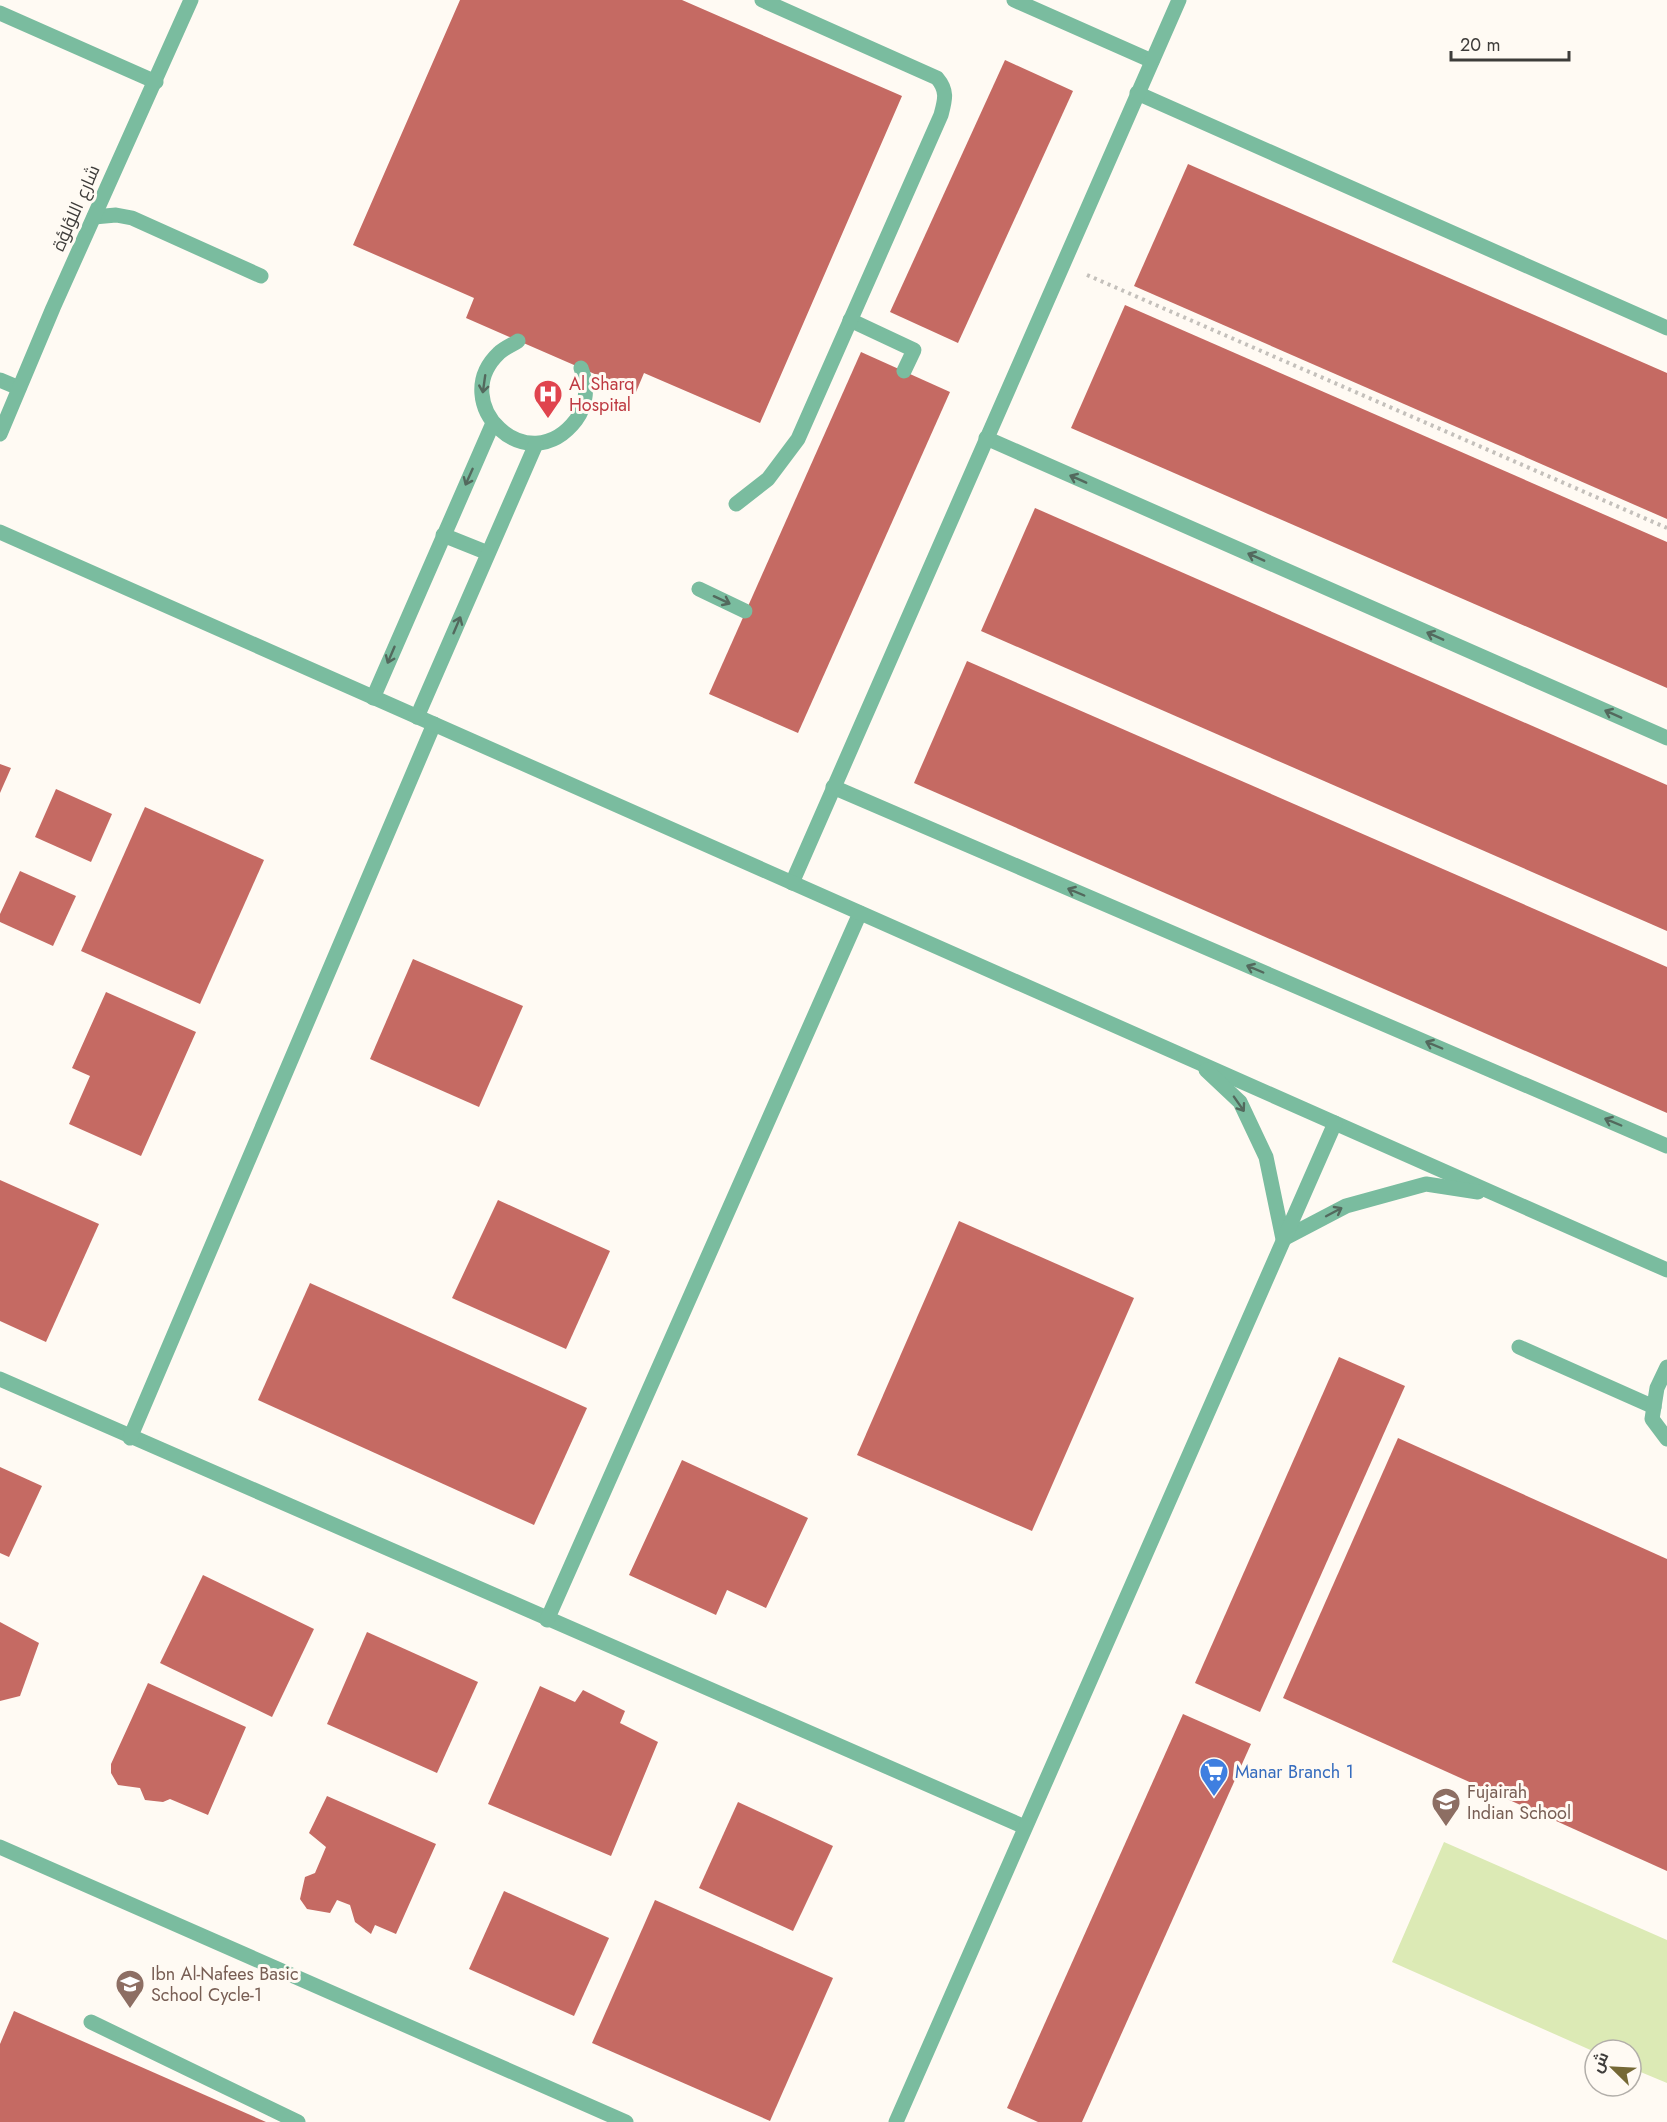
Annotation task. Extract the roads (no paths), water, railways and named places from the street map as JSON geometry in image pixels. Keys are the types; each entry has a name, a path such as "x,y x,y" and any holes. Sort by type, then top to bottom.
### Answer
{"street":[{"name":"شارع اللؤلؤة","path":"0,434 191,0"},
{"path":"736,504 768,479 798,439 941,115 946,98 944,86 937,78 762,0"},
{"path":"1014,0 1152,61"},
{"path":"792,883 1179,0"},
{"path":"0,13 156,82"},
{"path":"1137,93 1667,328"},
{"path":"94,217 116,215 132,218 261,276"},
{"path":"850,320 914,350 904,371"},
{"path":"519,341 499,352 485,374 482,388 483,403 493,423 508,437 536,444 555,439 568,430 581,414 586,394 581,368"},
{"path":"0,380 19,388"},
{"path":"373,698 493,423"},
{"path":"986,438 1667,738"},
{"path":"417,717 536,444"},
{"path":"0,532 1667,1270"},
{"path":"443,535 488,553"},
{"path":"699,589 746,611"},
{"path":"130,1438 434,724"},
{"path":"833,787 1667,1146"},
{"path":"547,1620 860,913"},
{"path":"1198,1062 1240,1102 1266,1157 1283,1239"},
{"path":"896,2122 1335,1123"},
{"path":"1283,1239 1346,1206 1426,1184 1499,1195"},
{"path":"1519,1347 1654,1407"},
{"path":"1667,1367 1657,1389 1652,1419 1667,1439"},
{"path":"0,1379 130,1438 1025,1827"},
{"path":"0,1846 626,2122"},
{"path":"91,2022 298,2122"}],"place":[{"name":"Al Sharq Hospital","path":"548,420"},
{"name":"Manar Branch 1","path":"1214,1798"},
{"name":"Fujairah Indian School","path":"1446,1828"},
{"name":"Ibn Al-Nafees Basic School Cycle-1","path":"130,2010"}]}
